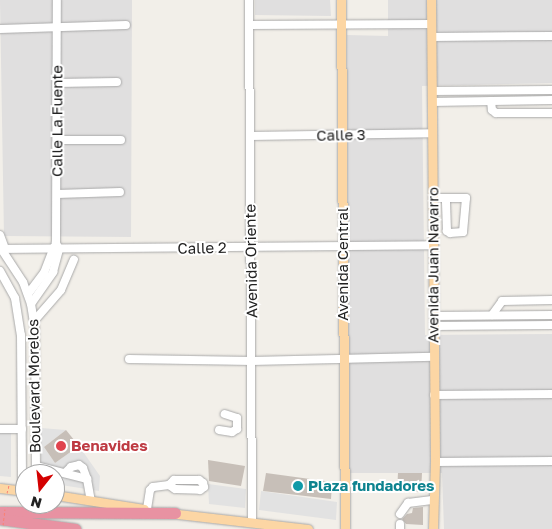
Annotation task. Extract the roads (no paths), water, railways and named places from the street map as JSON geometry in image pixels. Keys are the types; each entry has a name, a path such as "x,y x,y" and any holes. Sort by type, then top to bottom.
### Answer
{"highway":[{"path":"2,516 175,514"},
{"path":"2,516 75,529"}],"main road":[{"name":"Avenida Central","path":"341,0 345,529"},
{"name":"Avenida Juan Navarro","path":"431,0 435,462 433,529"},
{"path":"65,497 175,514 308,529"},
{"path":"271,524 286,529"}],"street":[{"name":"Calle La Fuente","path":"31,304 45,279 57,263 57,0"},
{"name":"Avenida Oriente","path":"249,0 252,522"},
{"path":"249,25 432,24"},
{"path":"0,29 126,25"},
{"path":"432,37 552,36"},
{"path":"57,83 117,82"},
{"path":"432,91 552,90"},
{"path":"432,102 552,100"},
{"path":"490,101 492,110 496,113 552,113"},
{"name":"Calle 3","path":"250,136 432,134"},
{"path":"57,140 120,140"},
{"path":"57,194 120,192"},
{"path":"433,198 446,198 466,198 464,231 448,232 446,198"},
{"path":"433,216 446,217"},
{"name":"Boulevard Morelos","path":"0,235 2,248 28,294 34,321 36,346 36,464"},
{"name":"Calle 2","path":"2,248 433,245"},
{"path":"34,321 61,290 74,260"},
{"name":"Boulevard Morelos","path":"0,272 15,298 19,316 23,464"},
{"name":"Calle La Fuente","path":"28,294 45,279"},
{"path":"45,279 61,290"},
{"path":"492,315 502,301 552,300"},
{"path":"434,316 552,315"},
{"path":"434,326 552,326"},
{"path":"129,359 252,361 434,357"},
{"path":"434,395 552,394"},
{"path":"219,430 234,431 238,425 237,418 225,414"},
{"path":"238,425 252,424"},
{"path":"0,429 22,429"},
{"path":"435,462 552,461"},
{"path":"65,473 87,479 91,501"},
{"path":"147,509 151,488 169,485"},
{"path":"400,514 408,503 434,500"}],"place":[{"name":"Benavides","path":"61,446"},
{"name":"Plaza fundadores","path":"298,486"}]}
